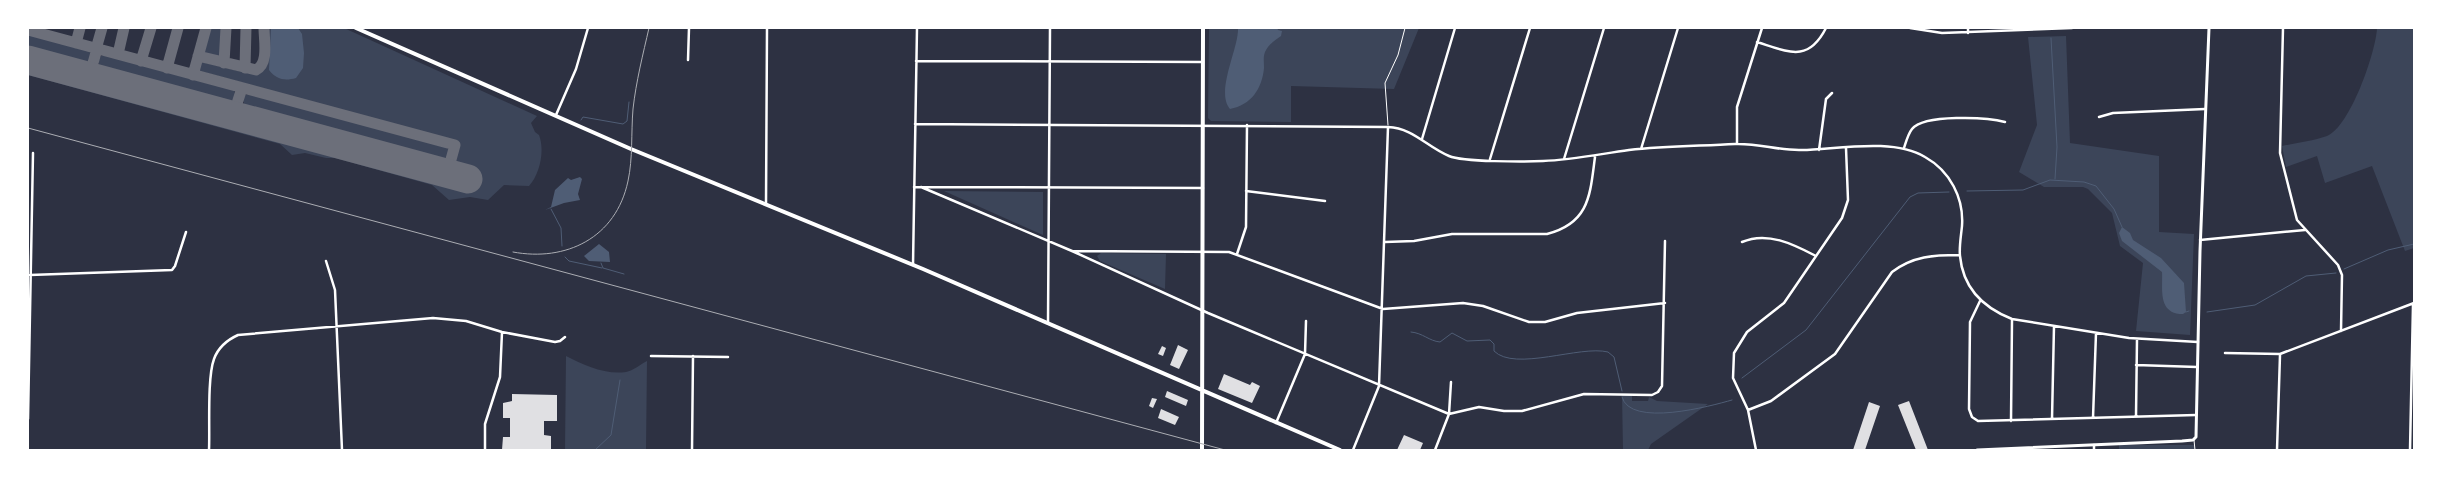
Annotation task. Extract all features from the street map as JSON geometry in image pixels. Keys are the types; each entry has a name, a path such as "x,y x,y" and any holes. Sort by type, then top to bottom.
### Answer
{"main road":[{"path":"356,28 556,116 913,265 1202,392 1340,450"},
{"path":"1202,450 1203,28"}],"street":[{"path":"556,116 576,69 588,28"},
{"path":"688,60 689,28"},
{"path":"766,205 767,28"},
{"path":"913,265 917,28"},
{"path":"1048,324 1050,28"},
{"path":"1422,139 1456,28"},
{"path":"1490,159 1530,28"},
{"path":"1564,159 1604,28"},
{"path":"1641,149 1678,28"},
{"path":"1737,144 1737,107 1762,28"},
{"path":"1757,42 1789,52 1801,52 1816,44 1826,28"},
{"path":"1910,28 1942,33 2072,28"},
{"path":"1968,28 1968,33"},
{"path":"1977,450 2193,440 2197,433 2200,240 2209,28"},
{"path":"2283,28 2280,153 2297,220 2338,265 2342,275 2341,331"},
{"path":"916,61 1203,62"},
{"path":"1819,150 1826,99 1832,93"},
{"path":"2099,117 2113,112 2206,109"},
{"path":"1904,148 1912,129 1926,121 1989,118 2004,122"},
{"path":"915,124 1388,126 1405,129 1453,157 1542,161 1641,149 1737,144 1763,144 1791,150 1904,148 1935,163 1942,169 1956,191 1962,215 1959,255 1968,283 1980,300 1995,313 2012,319 2096,333 2198,342"},
{"path":"1237,254 1246,232 1247,125"},
{"path":"1353,450 1379,386 1382,309 1381,281 1385,242 1388,126"},
{"path":"1756,450 1748,410 1732,373 1732,361 1736,349 1747,332 1784,303 1847,206 1846,148"},
{"path":"28,419 33,153"},
{"path":"1385,242 1414,241 1452,234 1548,234 1558,231 1577,219 1584,208 1590,191 1595,156"},
{"path":"914,187 1203,188"},
{"path":"921,187 1072,251 1202,311 1449,414 1479,407 1504,411 1522,411 1584,394 1652,395 1658,392 1662,386 1665,241"},
{"path":"1246,192 1325,201"},
{"path":"2200,240 2305,230"},
{"path":"30,275 172,270 176,266 186,232"},
{"path":"1742,242 1756,238 1774,239 1792,244 1816,256"},
{"path":"1072,251 1237,254 1382,309 1462,303 1483,306 1523,321 1534,323 1577,313 1665,303"},
{"path":"1748,410 1775,398 1835,354 1892,272 1920,257 1959,255"},
{"path":"326,260 335,290 338,325 342,450"},
{"path":"1980,300 1970,322 1969,409 1972,417 1981,422 2196,415"},
{"path":"2225,353 2280,354 2414,303 2410,450"},
{"path":"209,450 211,371 213,360 221,347 232,338 248,332 433,318 466,321 502,332 555,342 565,337"},
{"path":"2011,421 2012,319"},
{"path":"1276,423 1305,354 1306,321"},
{"path":"2052,420 2054,326"},
{"path":"485,450 485,424 500,377 502,332"},
{"path":"2093,418 2096,333"},
{"path":"2136,416 2137,338"},
{"path":"2277,450 2280,354"},
{"path":"652,356 728,357"},
{"path":"692,450 693,356"},
{"path":"2136,365 2197,367"},
{"path":"1435,450 1449,414 1451,382"},
{"path":"2094,445 2094,450"}],"lane":[{"path":"2193,440 2195,450"}],"path":[{"path":"1388,126 1385,83 1398,55 1405,28"}],"shaded area":[{"path":"210,28 223,28 221,58 204,54"},
{"path":"268,28 344,28 537,116 531,123 535,132 539,135 542,148 539,169 533,181 529,186 504,185 488,200 470,197 449,200 432,185 335,158 305,153 292,155 280,144 28,75 28,70 467,189 472,170 453,165 459,143 200,71 199,66 202,62 246,73 262,71 269,47"},
{"path":"271,28 298,28 302,34 303,68 296,78 281,79 269,70"},
{"path":"1209,28 1419,28 1394,89 1291,86 1291,122 1211,121 1208,118"},
{"path":"1238,28 1277,28 1282,31 1281,36 1265,52 1263,76 1254,95 1244,104 1230,109 1226,101 1226,81"},
{"path":"2377,28 2414,28 2414,248 2405,251 2372,166 2325,183 2317,156 2286,167 2282,146 2322,138 2336,130 2353,104 2360,88 2372,54"},
{"path":"28,34 89,51 92,56 90,60 81,65 28,50"},
{"path":"2066,36 2070,143 2159,156 2159,232 2194,234 2190,335 2136,331 2143,263 2120,246 2112,213 2088,189 2083,187 2044,187 2019,172 2037,125 2028,37"},
{"path":"105,55 234,90 236,98 226,104 106,71 100,67 98,62 101,56"},
{"path":"250,94 446,147 449,150 449,155 441,162 250,110 245,107 243,99 245,95"},
{"path":"580,177 582,179 578,194 580,200 564,203 545,210 551,207 555,190 568,178 571,180"},
{"path":"944,191 1043,192 1043,235"},
{"path":"2122,227 2130,233 2133,240 2161,258 2184,283 2186,312 2183,314 2175,313 2165,305 2162,292 2162,272 2122,241 2119,233"},
{"path":"599,244 609,252 610,262 589,261 584,256"},
{"path":"1101,253 1166,254 1165,289 1100,261 1097,256"},
{"path":"566,356 595,368 618,373 631,370 647,361 646,450 565,450"},
{"path":"1622,395 1632,395 1632,401 1648,401 1649,397 1657,401 1708,404 1651,444 1648,450 1623,450"},
{"path":"2119,445 2195,445 2195,450 2119,450"}],"building":[{"path":"1178,345 1188,350 1179,369 1170,365"},
{"path":"1162,346 1166,348 1163,356 1158,354"},
{"path":"1224,374 1250,385 1252,382 1260,386 1252,403 1218,389"},
{"path":"1167,391 1188,400 1186,406 1165,397"},
{"path":"512,394 557,395 557,421 544,421 544,435 551,436 551,450 502,450 503,437 510,437 510,418 503,418 503,403 512,401"},
{"path":"1152,398 1157,399 1153,408 1149,406"},
{"path":"1909,401 1928,450 1916,450 1898,405"},
{"path":"1869,402 1880,406 1865,450 1853,450"},
{"path":"1161,409 1179,417 1175,425 1158,418"},
{"path":"1404,435 1423,443 1420,450 1397,450"}],"waterway":[{"path":"2051,38 2057,147 2055,179"},
{"path":"581,120 583,117 623,124 627,121 629,102"},
{"path":"1967,191 2023,190 2050,180 2084,182 2096,186 2114,209 2122,227"},
{"path":"1742,378 1806,330 1910,197 1918,193 1949,192"},
{"path":"551,209 561,228 562,246"},
{"path":"2344,269 2388,250 2414,244"},
{"path":"565,257 569,261 602,268"},
{"path":"601,263 603,268 624,274"},
{"path":"2207,312 2255,305 2306,276 2336,273"},
{"path":"1411,332 1440,342 1452,333 1467,341 1490,340 1494,344 1494,351 1504,357 1517,359 1532,359 1581,352 1608,352 1614,357 1622,391"},
{"path":"595,450 611,435 620,380"},
{"path":"1622,397 1628,406 1640,411 1655,413 1690,410 1732,400"}],"taxiway":[{"path":"76,43 80,28"},
{"path":"96,49 102,28"},
{"path":"118,54 124,28"},
{"path":"141,61 151,28"},
{"path":"167,68 178,28"},
{"path":"193,75 206,28"},
{"path":"224,63 226,28"},
{"path":"245,68 246,28"},
{"path":"198,56 256,70 263,63 264,28"},
{"path":"28,30 455,145 447,174"},
{"path":"89,77 97,49"},
{"path":"233,116 242,88"}],"runway":[{"path":"28,60 468,179"}],"railway":[{"path":"513,252 533,254 552,253 570,249 586,242 612,218 622,201 628,181 631,163 634,99 649,28"},
{"path":"28,128 1225,450"}]}
